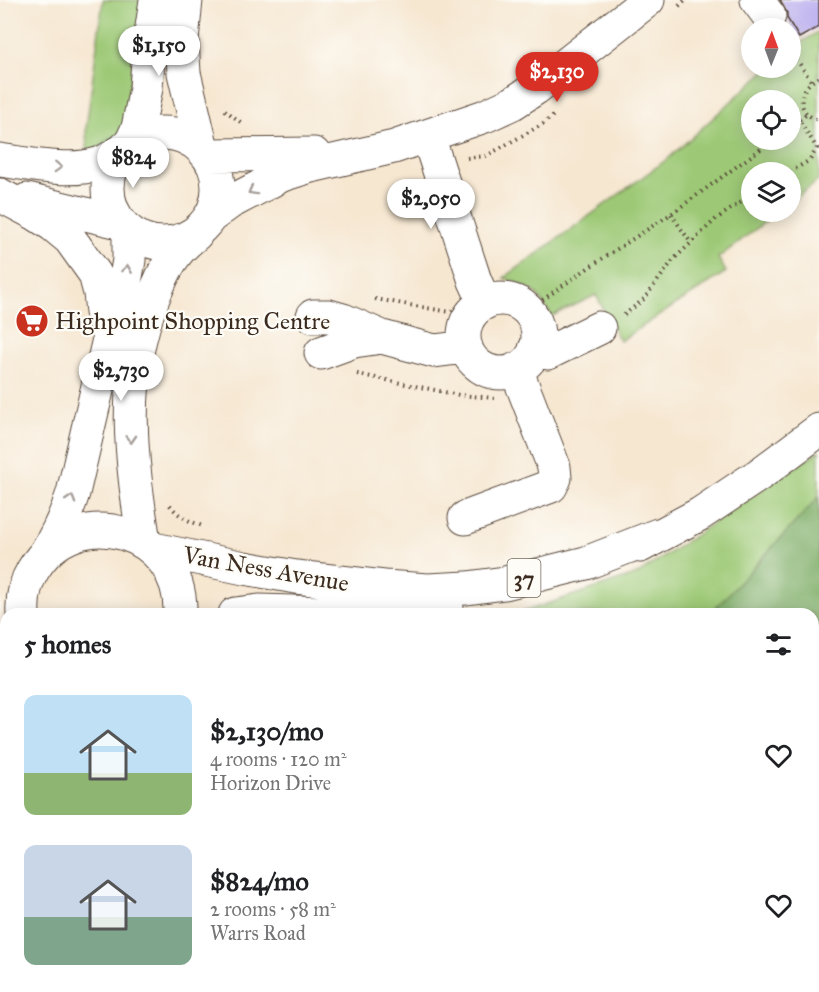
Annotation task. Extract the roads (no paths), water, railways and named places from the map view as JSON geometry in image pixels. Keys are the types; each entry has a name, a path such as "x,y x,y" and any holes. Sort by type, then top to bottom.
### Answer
{"street":[{"path":"22,608 27,581 58,534 66,517 126,277 129,260 124,227 111,209 107,180 112,166 138,128 146,88 156,0"},
{"path":"180,608 176,582 167,565 149,546 133,460 131,398 142,331 160,282 169,263 205,223 217,202 219,185 216,169 205,152 184,73 182,40 186,0"},
{"path":"0,160 43,166 72,167 98,164 148,134 168,133 186,138 205,152 329,154 370,148 431,148 485,116 513,103 660,5"},
{"path":"0,194 124,227 146,241 165,244 183,240 229,203 282,175 394,147 431,148"},
{"path":"431,148 480,292 478,307 466,322 464,331 467,352 480,367 498,373 507,372 526,359 548,353 610,323"},
{"path":"0,194 36,214 70,239 95,274 109,339"},
{"path":"465,518 551,486 555,478 557,446 526,359 537,339 533,319 517,303 497,300 480,292"},
{"path":"313,316 329,316 343,320 370,336 434,351 466,346"},
{"path":"321,353 370,336"},
{"name":"Van Ness Avenue","path":"442,608 506,600 553,588 596,570 700,514 760,474 819,430"},
{"name":"37","path":"0,588 63,539 83,532 104,530 125,533 149,546"},
{"name":"Van Ness Avenue","path":"149,546 244,568 296,577 384,588 428,590 467,588 517,580 586,563 658,535"}],"place":[{"name":"Highpoint Shopping Centre","path":"32,321"}]}
